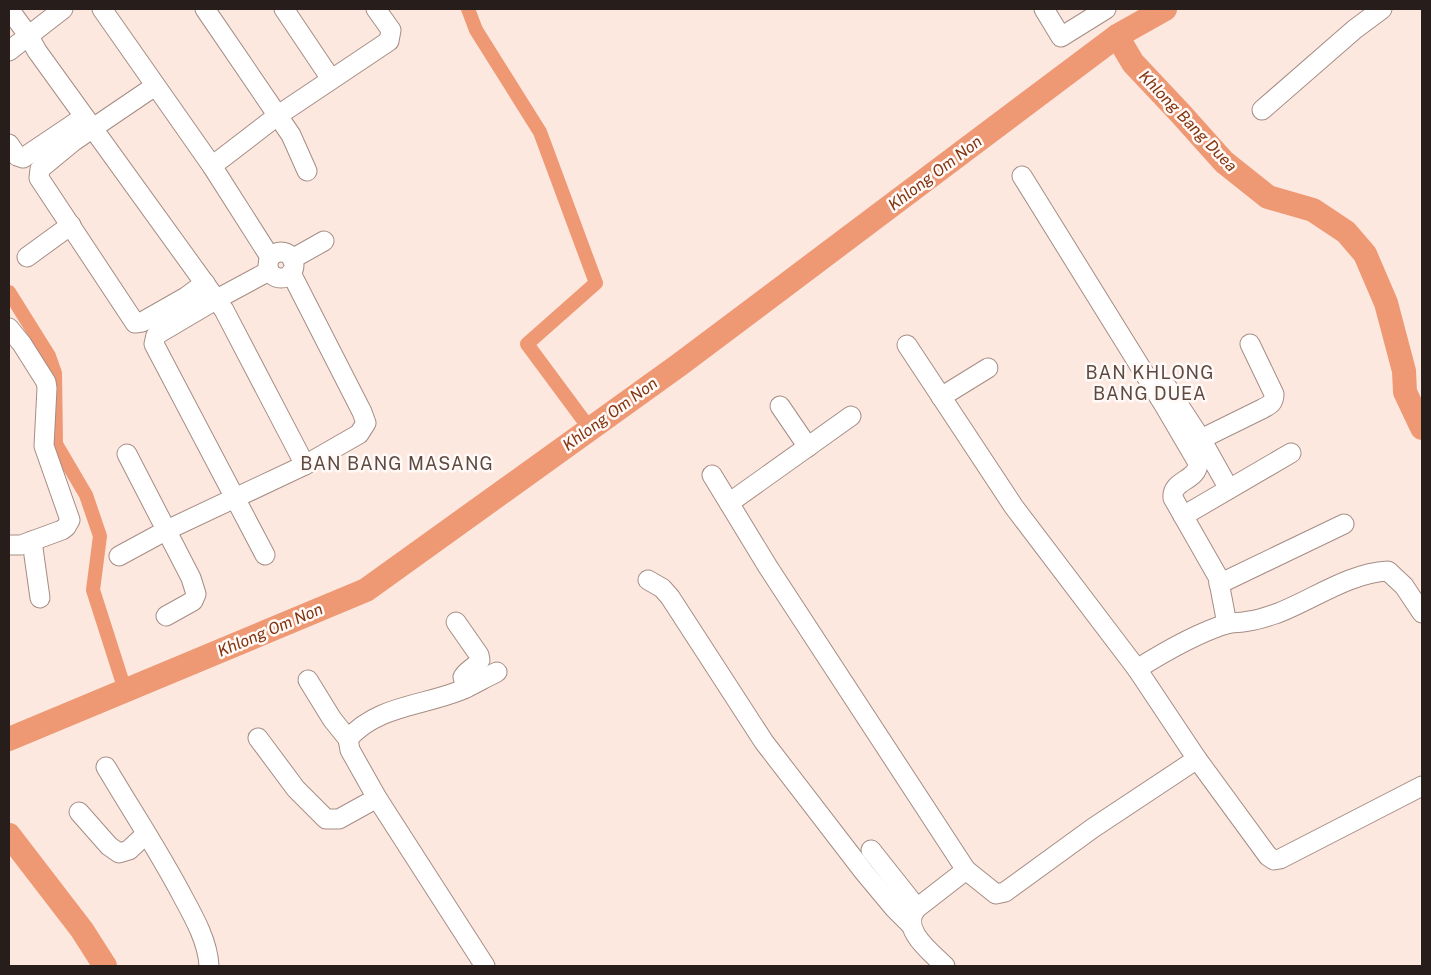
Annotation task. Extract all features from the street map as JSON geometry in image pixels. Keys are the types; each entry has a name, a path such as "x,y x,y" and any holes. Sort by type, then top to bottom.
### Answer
{"street":[{"path":"10,9 37,51 217,299 305,466"},
{"path":"9,51 63,9"},
{"path":"102,9 212,166 270,264"},
{"path":"205,9 291,136 307,171"},
{"path":"284,9 331,80"},
{"path":"212,166 277,116 389,41 391,30 376,9"},
{"path":"1044,9 1061,37 1106,9"},
{"path":"1262,110 1355,29 1382,9"},
{"path":"9,144 17,156 23,158 156,86"},
{"path":"89,123 74,142 40,168 39,178 135,323 142,322 186,297 206,283"},
{"path":"1022,176 1198,463 1198,469 1194,474 1176,487 1172,493 1173,498 1218,578 1227,624"},
{"path":"27,257 71,225"},
{"path":"292,266 324,241"},
{"path":"120,556 167,530 236,498 305,466 359,434 366,423 292,266 289,255 279,252 270,264 217,299 156,335 154,344 236,498 265,555"},
{"path":"9,328 22,344 46,382 44,446 70,520 62,530 21,545 9,545"},
{"path":"1201,439 1272,404 1274,394 1250,344"},
{"path":"908,345 1014,507 1136,669 1197,759 1268,856 1274,860 1280,859 1422,786"},
{"path":"942,397 988,368"},
{"path":"1167,387 1201,439 1229,489"},
{"path":"780,406 808,447"},
{"path":"729,503 852,416"},
{"path":"1183,516 1291,453"},
{"path":"127,454 192,578 196,594 194,601 166,616"},
{"path":"712,475 768,567 966,870 996,894 1005,892 1093,828 1197,759"},
{"path":"1219,584 1344,524"},
{"path":"32,541 40,598"},
{"path":"1136,669 1198,635 1227,624 1250,621 1277,613 1316,594 1372,572 1388,571 1404,586 1422,613"},
{"path":"648,580 662,588 670,597 764,742 864,872 894,908 914,916"},
{"path":"456,622 479,655 480,660 476,666 467,670 463,677 466,688"},
{"path":"348,739 357,729 373,718 466,688 497,672"},
{"path":"308,680 332,719 348,739 350,750 377,798 485,966"},
{"path":"258,738 296,790 326,820 339,819 377,798"},
{"path":"106,767 161,856 194,918 209,957 209,966"},
{"path":"79,812 109,846 119,853 129,850 146,834"},
{"path":"871,850 914,916 916,936 945,966"},
{"path":"914,916 966,870"}],"waterway":[{"path":"468,9 476,30 540,132 596,283 527,344 590,429"},
{"name":"Khlong Om Non","path":"9,739 366,590 679,365 1117,36 1165,9"},
{"name":"Khlong Bang Duea","path":"1117,36 1133,63 1224,162 1268,197 1313,210 1346,232 1365,254 1386,303 1404,371 1405,392 1422,428"},
{"path":"9,292 49,356 55,373 56,444 86,495 100,536 93,590 125,690"},
{"path":"9,835 82,930 105,966"}],"district":[{"name":"BAN KHLONG BANG DUEA","path":"1150,382"},
{"name":"BAN BANG MASANG","path":"397,463"}]}
